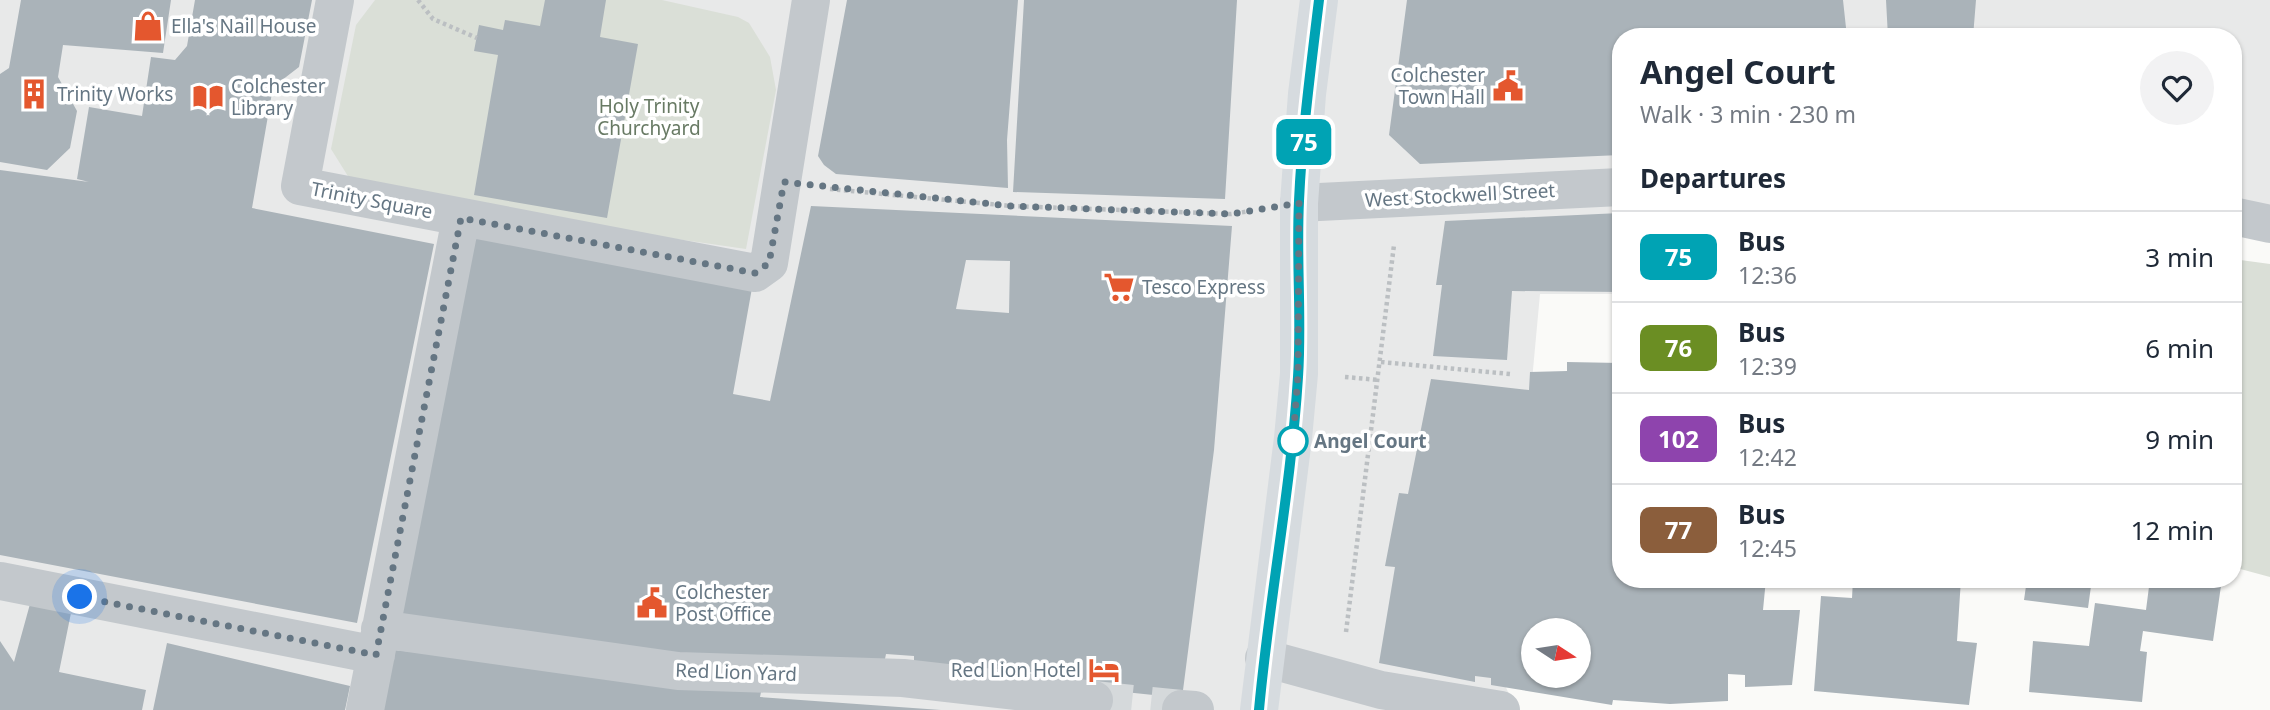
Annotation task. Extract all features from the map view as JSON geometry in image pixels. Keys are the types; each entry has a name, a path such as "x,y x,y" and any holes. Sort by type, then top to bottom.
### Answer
{"street":[{"name":"Trinity Square","path":"335,0 300,186 755,273 769,263 784,182"},
{"path":"784,182 811,0"},
{"path":"1259,710 1264,658 1281,552 1298,374 1299,203 1307,94 1320,0"},
{"name":"West Stockwell Street","path":"1299,203 1612,187"},
{"path":"365,710 461,218"},
{"path":"2242,218 2270,224"},
{"name":"Red Lion Yard","path":"0,581 378,642 678,671 904,678 1094,700"},
{"path":"1264,658 1339,681 1501,710"},
{"path":"1181,709 1195,710"}],"path":[{"path":"418,0 433,19 477,38"},
{"path":"784,182 1011,206 1231,214 1299,203"},
{"path":"1339,681 1381,362 1399,199"},
{"path":"1381,362 1510,374"}],"shaded area":[{"path":"0,0 2270,0 2270,224 2242,220 2242,28 1612,28 1612,294 1540,294 1504,683 1516,710 0,710"}],"green space":[{"name":"Holy Trinity Churchyard","path":"375,0 662,0 738,17 749,23 770,57 776,90 746,249 481,211 351,181 331,149 356,25"},
{"path":"2242,260 2270,264 2270,577 2242,569"}],"building":[{"name":"Trinity Works","path":"21,0 171,0 163,53 63,45 58,77 77,111 70,148 47,170 0,162 0,74 9,68"},
{"path":"195,0 312,0 299,67 273,87 252,208 434,244 357,623 0,555 0,170 89,182 77,179 89,107 142,116 151,57 175,60 187,46"},
{"path":"545,0 606,0 600,37 638,44 607,218 474,195 498,55 474,51 479,25 503,30 505,20 540,26"},
{"path":"847,0 1018,0 1007,140 1008,188 836,174 824,165 818,156"},
{"path":"1024,0 1237,0 1225,199 1013,192"},
{"name":"Colchester Town Hall","path":"1407,0 1843,0 1846,28 1612,28 1612,155 1420,164 1389,135"},
{"path":"1886,0 1976,0 1974,28 1888,28"},
{"path":"811,206 1232,226 1214,450 1182,698 1096,689 1051,679 1053,674 914,663 914,656 886,654 883,669 688,654 398,617 469,234 752,288 733,394 770,401","holes":["966,260 1010,261 1009,313 956,309"]},
{"path":"1612,213 1612,292 1512,291 1507,360 1433,356 1442,285 1436,285 1445,221"},
{"path":"1567,362 1612,363 1612,588 1765,588 1763,610 1800,610 1792,685 1745,687 1745,675 1728,674 1728,701 1670,704 1613,700 1612,705 1491,685 1491,678 1475,676 1475,682 1379,663 1395,567 1385,566 1399,493 1408,494 1431,379 1529,390 1530,372 1567,371"},
{"path":"1853,588 1960,588 1957,641 1977,643 1969,705 1814,691 1821,596 1852,598"},
{"path":"2026,588 2091,588 2088,608 2024,600"},
{"path":"2149,588 2221,588 2213,641 2143,631 2140,651 2147,652 2142,702 2029,692 2033,641 2089,646 2095,603 2146,610"},
{"path":"30,604 71,613 59,672 146,690 142,710 0,710 0,641 14,662"},
{"path":"167,643 350,686 345,710 153,710"},
{"path":"394,650 762,687 760,697 941,710 383,710"}],"tunnel":[{"path":"1094,700 1181,709"}],"bus line":[{"name":"75","path":"1259,710 1264,658 1281,552 1295,416 1298,374 1299,203 1307,94 1319,0"}],"place":[{"name":"Ella's Nail House","path":"148,26"},
{"name":"Colchester Town Hall","path":"1508,86"},
{"name":"Trinity Works","path":"34,94"},
{"name":"Colchester Library","path":"208,97"},
{"name":"Tesco Express","path":"1119,287"},
{"name":"Angel Court","path":"1293,441"},
{"name":"Colchester Post Office","path":"652,603"},
{"name":"Red Lion Hotel","path":"1104,670"}],"route":[{"path":"80,597 376,655 461,218 755,273 769,263 784,182 1011,206 1231,214 1299,203 1298,374 1293,441"}]}
